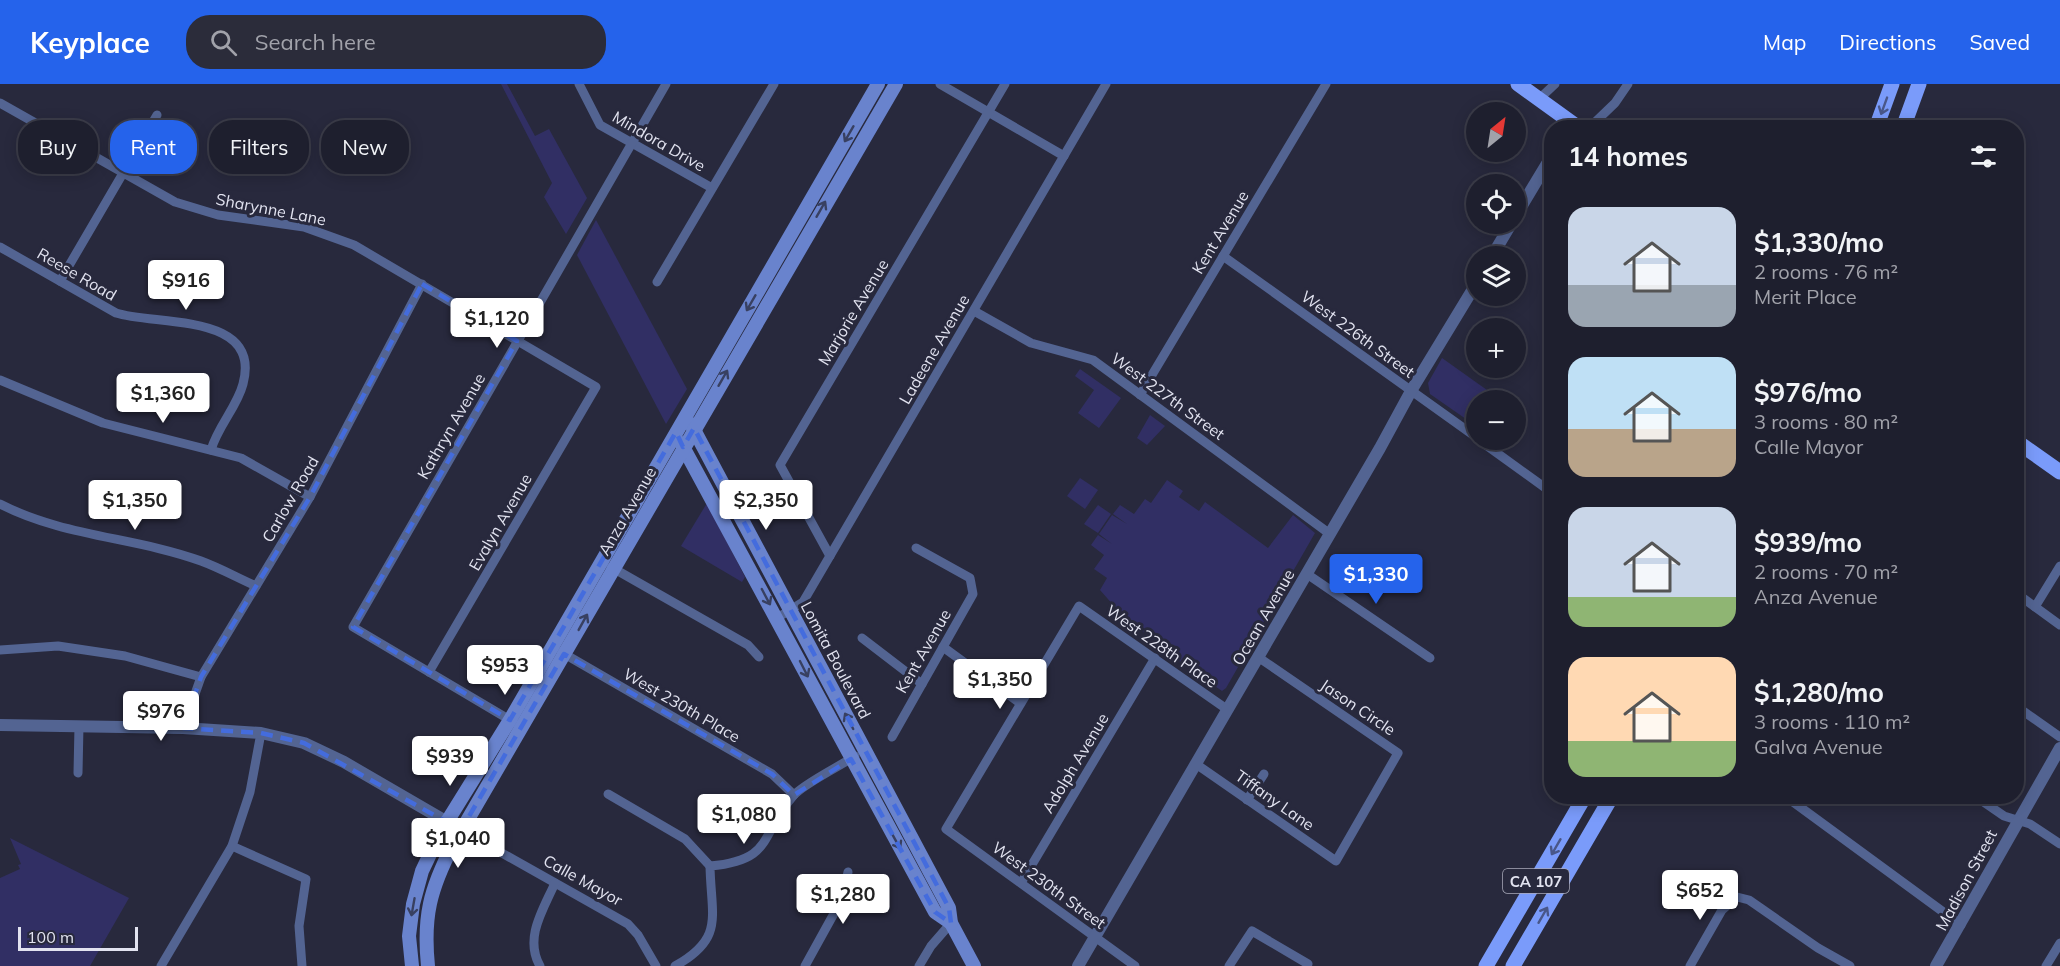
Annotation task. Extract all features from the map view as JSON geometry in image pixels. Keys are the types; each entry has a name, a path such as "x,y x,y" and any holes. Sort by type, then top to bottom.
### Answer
{"main road":[{"name":"Anza Avenue","path":"412,966 409,936 413,904 422,871 447,822 564,654 676,432 878,84"},
{"name":"Anza Avenue","path":"428,966 425,935 430,896 436,878 516,723 552,647 683,447 896,84"},
{"path":"1518,84 1568,120"},
{"path":"1879,120 1892,84"},
{"path":"1906,120 1919,84"},
{"name":"Lomita Boulevard","path":"686,414 949,908 951,923 974,966"},
{"name":"Lomita Boulevard","path":"676,432 934,912 951,923"},
{"path":"2024,447 2060,472"},
{"name":"CA 107","path":"1486,966 1580,804"},
{"name":"CA 107","path":"1514,966 1607,804"}],"street":[{"name":"Mindora Drive","path":"579,84 600,125 712,188"},
{"name":"Kathryn Avenue","path":"429,672 353,627 666,84"},
{"path":"657,282 774,84"},
{"path":"940,84 1064,156"},
{"name":"Marjorie Avenue","path":"830,556 780,465 1005,84"},
{"name":"Ladeene Avenue","path":"777,618 803,602 1106,84"},
{"name":"Kent Avenue","path":"1140,395 1326,84"},
{"path":"1539,99 1555,84"},
{"path":"1597,120 1615,103 1628,84"},
{"name":"Sharynne Lane","path":"0,103 110,166"},
{"path":"154,120 157,115"},
{"path":"1526,199 1544,169"},
{"path":"60,281 121,174"},
{"name":"Sharynne Lane","path":"124,174 189,208 304,227 354,245 596,387"},
{"name":"Reese Road","path":"0,247 116,313 134,319 211,327 227,334 238,346 245,366 243,386 216,433 211,450"},
{"name":"West 226th Street","path":"1223,256 1466,430"},
{"name":"Carlow Road","path":"183,728 201,677 310,497 422,284"},
{"name":"Ocean Avenue","path":"1078,966 1411,391 1466,300"},
{"name":"West 227th Street","path":"974,310 1031,343 1093,360 1330,534"},
{"path":"0,380 103,423 241,458 310,497"},
{"name":"Evalyn Avenue","path":"429,672 596,387"},
{"name":"West 226th Street","path":"1494,450 1544,487"},
{"path":"0,504 24,516 71,530 200,561 256,586"},
{"name":"Kent Avenue","path":"891,737 973,594 970,578 916,548"},
{"path":"607,565 748,645 759,657"},
{"path":"2035,607 2060,566"},
{"path":"1307,574 1430,658"},
{"path":"2024,599 2060,625"},
{"name":"West 228th Place","path":"1020,703 1079,606 1228,710"},
{"path":"862,638 922,684"},
{"path":"0,650 58,646 125,656 201,677"},
{"name":"West 230th Place","path":"552,647 772,774 794,795"},
{"path":"943,647 1020,703"},
{"name":"Jason Circle","path":"1258,657 1398,753 1336,861"},
{"name":"Adolph Avenue","path":"1021,884 1155,658"},
{"path":"429,672 516,723"},
{"name":"West 230th Street","path":"1020,703 946,829 1135,966"},
{"path":"2024,712 2060,737"},
{"name":"Calle Mayor","path":"0,725 183,728 261,733 314,748 628,924 638,935 656,966"},
{"path":"78,773 79,726"},
{"path":"161,966 232,846 250,792 261,733"},
{"name":"Madison Street","path":"1936,966 2060,748"},
{"path":"711,866 737,864 755,853 794,795 865,750"},
{"name":"Tiffany Lane","path":"1196,764 1336,861"},
{"path":"1247,800 1264,774"},
{"path":"608,794 685,839 711,866 711,932 697,954 675,966"},
{"path":"1796,804 1961,925"},
{"path":"1987,804 2004,816 2030,824 2060,844"},
{"path":"232,846 306,879 299,926 302,966"},
{"path":"805,966 842,899 848,872"},
{"path":"540,966 532,943 555,883"},
{"path":"1690,966 1722,910 1737,897 1749,900 1818,948 1850,966"},
{"path":"919,966 931,946 951,923"},
{"path":"1229,966 1252,931 1308,964"},
{"path":"2046,966 2060,943"}],"highlighted area":[{"path":"422,284 517,341 353,627 510,720 676,432 683,447 694,428 949,908 951,923 935,912 851,759 794,795 772,774 564,654 461,830 304,743 261,733 183,728 201,677 310,497"}],"shaded area":[{"path":"501,84 507,84 535,136 549,129 587,198 566,234 544,197 552,183"},
{"path":"596,220 687,389 666,424 577,255"},
{"path":"1442,358 1466,375 1466,378 1470,378 1487,390 1466,390 1466,419 1430,394 1428,383"},
{"path":"1080,369 1121,398 1099,428 1078,413 1094,390 1075,376"},
{"path":"1150,415 1165,426 1147,445 1137,438"},
{"path":"1080,478 1098,490 1085,509 1067,496"},
{"path":"1167,480 1183,491 1179,497 1199,511 1205,502 1268,548 1293,515 1315,533 1226,688 1222,691 1152,642 1153,640 1122,615 1100,590 1107,578 1094,569 1104,555 1091,545 1098,535 1112,544 1099,534 1112,515 1127,524 1113,514 1120,505 1134,514 1145,499 1151,503"},
{"path":"707,503 745,577 742,582 681,546"},
{"path":"1098,505 1111,514 1098,533 1084,524"},
{"path":"10,838 129,898 90,966 0,966 0,878 20,869 18,865 21,864"}]}
